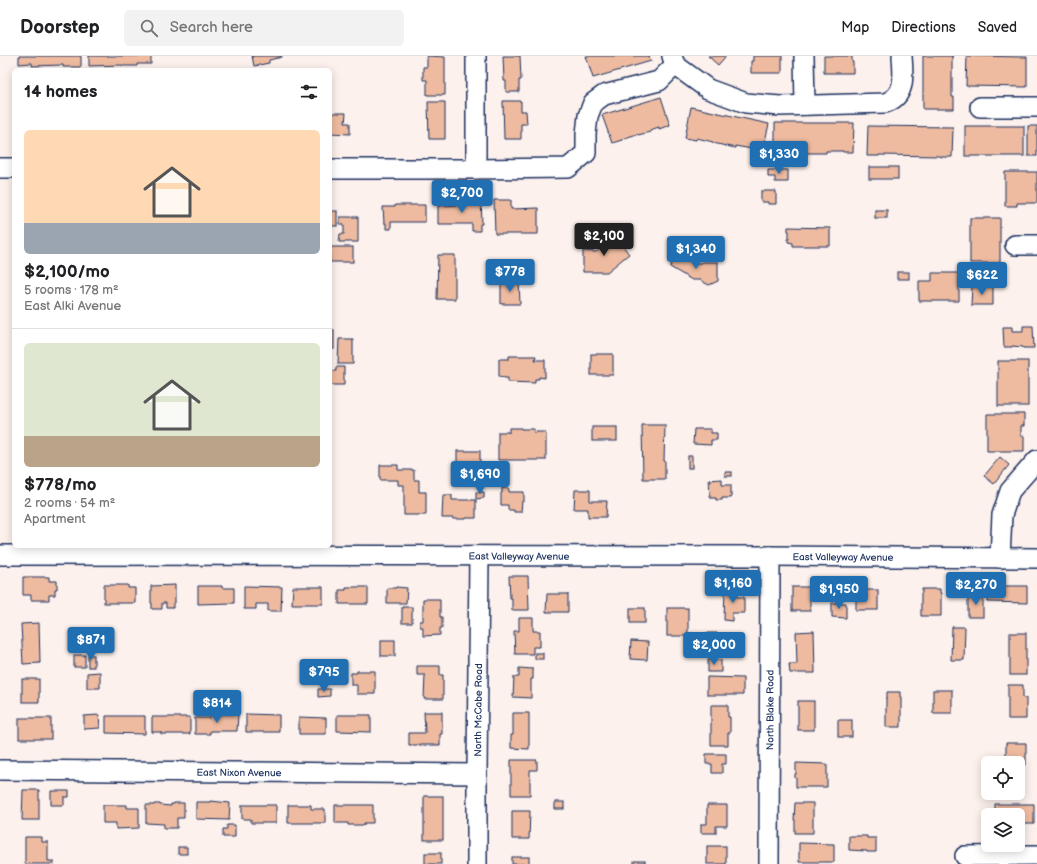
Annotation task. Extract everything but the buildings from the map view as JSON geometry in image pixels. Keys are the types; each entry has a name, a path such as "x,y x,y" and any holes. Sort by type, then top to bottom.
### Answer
{"street":[{"path":"476,56 476,169"},
{"path":"804,56 805,105"},
{"path":"332,169 568,168 586,153 588,116 593,103 604,95 659,81 674,60 708,90 746,103 780,106 885,103 890,101 896,97 901,90 903,82 902,56"},
{"path":"980,107 1037,107"},
{"path":"0,168 12,168"},
{"path":"1015,245 1037,245"},
{"path":"1000,558 1002,515 1010,491 1037,460"},
{"name":"East Valleyway Avenue","path":"0,555 770,556 1037,558"},
{"name":"North McCabe Road","path":"477,864 480,556"},
{"name":"North Blake Road","path":"769,864 770,556"},
{"name":"East Nixon Avenue","path":"0,770 477,774"},
{"path":"965,856 1037,855"}]}
